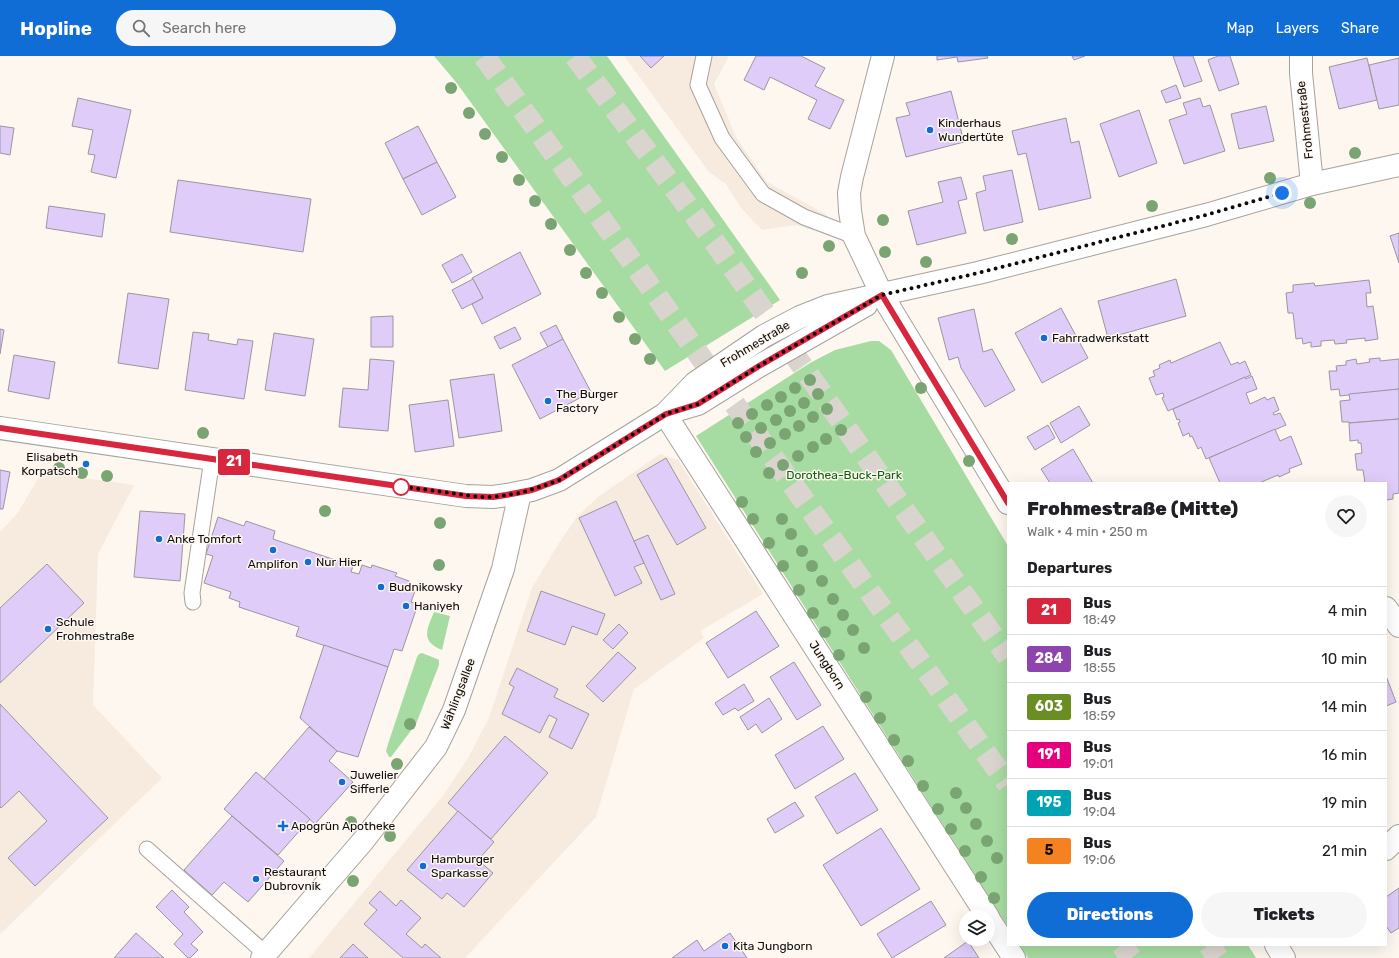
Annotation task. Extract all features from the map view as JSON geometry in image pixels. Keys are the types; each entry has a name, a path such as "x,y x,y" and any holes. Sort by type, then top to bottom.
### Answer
{"street":[{"path":"883,56 851,185 850,211 854,236 882,295 1007,501"},
{"name":"Frohmestraße","path":"1301,56 1301,74 1312,184"},
{"name":"Frohmestraße","path":"0,428 466,496 493,497 520,493 539,488 559,480 666,414 698,404 759,366 882,295 978,273 1198,217 1312,184 1399,165"},
{"name":"Jungborn","path":"666,414 984,910"},
{"name":"Wählingsallee","path":"264,956 363,841 436,747 454,710 503,569 520,493"},
{"path":"1387,609 1399,626"},
{"path":"1387,848 1399,836"},
{"name":"Jungborn","path":"995,928 1014,958"}],"lane":[{"path":"704,56 698,85 722,138 763,194 804,217 854,236"},
{"path":"193,602 192,593 212,459"},
{"path":"147,849 264,956"}],"shaded area":[{"path":"624,56 729,56 714,84 736,137 767,182 827,215 830,236 796,225 762,230 741,208 726,184 709,172"},
{"path":"660,454 678,460 763,594 700,631 704,638 634,689 596,817 465,958 309,958 445,793 468,758 489,718 532,588 576,518 598,497"},
{"name":"Schule Frohmestraße","path":"42,472 134,485 98,554 93,705 162,778 0,934 0,532 17,514"}],"green space":[{"path":"434,56 607,56 780,300 665,371 456,82"},
{"name":"Dorothea-Buck-Park","path":"871,341 879,341 891,350 1007,544 1007,925 696,436 810,363 835,350"},
{"path":"434,612 450,616 442,650 430,643 428,639 427,634 429,624"},
{"path":"422,653 439,660 439,665 416,724 391,757 389,757 386,751 388,744 417,657"},
{"path":"1021,946 1249,946 1256,958 1028,958"}],"building":[{"path":"640,56 664,56 651,68"},
{"path":"756,56 801,56 825,68 815,86 844,100 830,129 808,119 817,100 770,77 764,90 744,80"},
{"path":"937,56 987,56 988,58 958,62 957,57 937,60"},
{"path":"1072,56 1085,56 1074,60"},
{"path":"1173,56 1193,56 1202,81 1184,87"},
{"path":"1218,56 1230,56 1239,84 1219,91 1208,60"},
{"path":"1367,58 1377,100 1339,109 1329,67"},
{"path":"1399,58 1399,105 1379,109 1369,65"},
{"path":"1176,85 1181,98 1166,103 1161,91"},
{"name":"Kinderhaus Wundertüte","path":"951,91 964,142 906,157 896,118 910,115 906,103"},
{"path":"78,98 131,110 116,178 91,172 95,155 88,154 93,130 72,126"},
{"path":"1200,98 1203,107 1210,105 1225,151 1184,164 1169,120 1187,114 1183,103"},
{"path":"1266,106 1274,141 1239,149 1231,114"},
{"path":"1139,110 1157,163 1119,177 1100,124"},
{"path":"1066,118 1071,143 1079,141 1091,198 1039,210 1026,153 1018,155 1012,131"},
{"path":"0,126 14,128 10,155 0,153"},
{"path":"418,126 437,162 403,179 385,143"},
{"path":"437,162 456,197 422,215 403,179"},
{"path":"1012,170 1023,222 984,231 976,193 986,190 983,176"},
{"path":"961,177 967,199 958,201 966,233 917,245 908,211 943,202 938,182"},
{"path":"178,180 311,199 303,252 170,232"},
{"path":"49,206 105,214 102,237 46,228"},
{"path":"1399,233 1399,263 1390,236"},
{"path":"520,252 541,294 482,324 472,304 483,298 472,278"},
{"path":"462,254 472,272 452,283 442,265"},
{"path":"473,279 483,298 462,309 452,290"},
{"path":"1176,279 1186,316 1108,338 1098,301"},
{"path":"1369,280 1371,293 1366,293 1367,307 1373,306 1378,339 1365,341 1365,338 1346,340 1347,343 1335,344 1334,340 1321,341 1321,346 1311,347 1311,342 1303,344 1302,338 1296,339 1293,313 1288,313 1286,293 1293,292 1293,285 1314,283 1315,286"},
{"path":"128,293 169,299 158,369 118,363"},
{"path":"1061,308 1088,358 1042,383 1015,333"},
{"path":"974,309 983,352 992,349 1015,390 985,407 961,368 958,357 949,360 938,318"},
{"path":"393,316 393,347 371,347 371,317"},
{"path":"556,325 563,339 548,347 540,333"},
{"path":"515,327 521,339 500,349 494,337"},
{"path":"0,329 4,330 0,354"},
{"path":"193,332 209,334 208,340 237,345 238,339 253,341 244,399 185,390"},
{"path":"274,333 314,339 305,396 265,390"},
{"path":"563,339 591,392 540,419 512,365"},
{"path":"1220,342 1231,365 1238,362 1239,364 1245,361 1251,375 1168,411 1162,398 1164,397 1163,393 1156,395 1149,378 1155,376 1153,371 1160,368 1159,365 1170,360 1171,363"},
{"path":"14,355 55,362 49,399 8,391"},
{"path":"1380,358 1380,361 1399,359 1399,389 1340,396 1339,389 1331,390 1329,371 1337,371 1336,366 1346,365 1346,361 1356,359 1357,364 1370,362 1369,359"},
{"path":"370,359 394,361 388,431 339,427 343,388 368,390"},
{"path":"494,374 502,431 459,438 450,380"},
{"path":"1252,376 1257,389 1246,393 1250,404 1265,397 1267,400 1274,397 1279,410 1273,413 1274,415 1280,413 1286,425 1206,459 1201,447 1198,449 1189,433 1183,436 1178,423 1180,422 1179,419 1177,420 1173,409 1245,377 1246,379"},
{"path":"1399,389 1399,419 1349,423 1342,422 1340,401 1350,400 1349,394"},
{"path":"448,400 454,446 415,452 409,405"},
{"path":"1079,406 1090,425 1061,443 1050,423"},
{"path":"1399,419 1399,493 1393,494 1393,499 1387,500 1387,482 1365,482 1363,470 1357,470 1355,454 1362,453 1361,443 1358,443 1358,440 1350,441 1349,423"},
{"path":"1048,425 1055,438 1035,450 1027,437"},
{"path":"1275,429 1280,441 1291,436 1302,464 1289,469 1290,472 1279,477 1278,475 1261,482 1220,482 1209,458"},
{"path":"1073,449 1092,482 1049,482 1041,469"},
{"path":"666,458 706,528 677,545 637,475"},
{"path":"0,470 10,472 3,509 0,509"},
{"path":"616,501 644,563 634,567 642,583 615,596 579,518"},
{"path":"140,511 185,514 180,581 134,577"},
{"path":"218,517 244,526 246,521 275,531 273,539 353,566 351,572 359,574 362,565 371,568 372,565 397,573 395,576 409,581 415,591 411,602 418,604 402,651 394,649 388,667 296,636 299,627 239,607 240,602 229,598 231,592 204,583 213,556 206,554"},
{"path":"648,535 675,594 661,600 634,541"},
{"path":"47,564 84,603 0,683 0,608"},
{"path":"541,591 605,614 597,635 572,626 565,645 527,631"},
{"path":"756,611 779,646 728,678 706,643"},
{"path":"619,624 628,633 613,649 603,640"},
{"path":"324,645 388,667 358,757 337,751 300,718"},
{"path":"618,652 636,668 603,702 586,686"},
{"path":"794,662 821,705 797,720 770,677"},
{"path":"517,668 558,689 554,697 589,714 572,749 549,737 557,719 549,715 540,733 502,714 514,687 509,684"},
{"path":"1387,679 1396,702 1387,706"},
{"path":"744,684 754,701 738,711 735,708 723,715 715,703"},
{"path":"769,698 782,719 762,733 756,724 748,730 740,717"},
{"path":"0,704 108,818 35,886 8,858 47,821 19,791 1,808 0,807"},
{"path":"823,726 844,759 795,789 775,755"},
{"path":"309,727 337,751 329,761 353,782 315,824 264,779"},
{"path":"505,736 548,773 491,839 448,803"},
{"path":"256,772 310,819 278,855 224,809"},
{"path":"855,773 878,810 837,834 815,797"},
{"path":"795,802 804,816 775,833 767,819"},
{"path":"458,811 494,842 478,860 493,873 464,907 447,893 442,899 407,870"},
{"path":"232,816 284,861 248,902 224,882 212,895 184,870"},
{"path":"881,828 920,889 861,926 823,865"},
{"path":"1399,888 1399,928 1391,933 1387,927 1387,896"},
{"path":"172,890 189,907 184,912 203,932 191,944 198,950 190,958 188,958 174,944 183,934 156,907"},
{"path":"380,891 396,906 401,900 421,918 406,934 422,948 425,944 441,958 403,958 364,924 377,910 369,903"},
{"path":"931,901 946,925 892,958 877,934"},
{"path":"136,933 164,958 114,958"},
{"name":"Kita Jungborn","path":"730,933 747,958 672,958 697,940 704,951"},
{"path":"353,944 368,958 340,958"},
{"path":"961,946 971,946 979,958 944,958"}],"tunnel":[{"path":"484,56 1007,783"},
{"path":"575,56 716,244 1007,656"},
{"path":"1123,946 1131,958"},
{"path":"1210,946 1218,958"}],"bus line":[{"name":"21","path":"0,428 466,496 493,497 520,493 559,480 666,414 698,404 759,366 882,295 1007,501"}],"place":[{"name":"Kinderhaus Wundertüte","path":"930,130"},
{"name":"Fahrradwerkstatt","path":"1044,338"},
{"name":"The Burger Factory","path":"548,401"},
{"name":"Elisabeth Korpatsch","path":"86,464"},
{"name":"Anke Tomfort","path":"159,539"},
{"name":"Amplifon","path":"273,550"},
{"name":"Nur Hier","path":"308,562"},
{"name":"Budnikowsky","path":"381,587"},
{"name":"Haniyeh","path":"406,606"},
{"name":"Schule Frohmestraße","path":"48,629"},
{"name":"Juwelier Sifferle","path":"342,782"},
{"name":"Apogrün Apotheke","path":"283,826"},
{"name":"Hamburger Sparkasse","path":"423,866"},
{"name":"Restaurant Dubrovnik","path":"256,879"},
{"name":"Kita Jungborn","path":"725,946"}],"route":[{"path":"401,487 399,486 479,497 493,497 532,490 559,480 666,414 698,404 759,366 882,295 978,273 1206,215 1282,193"}]}
